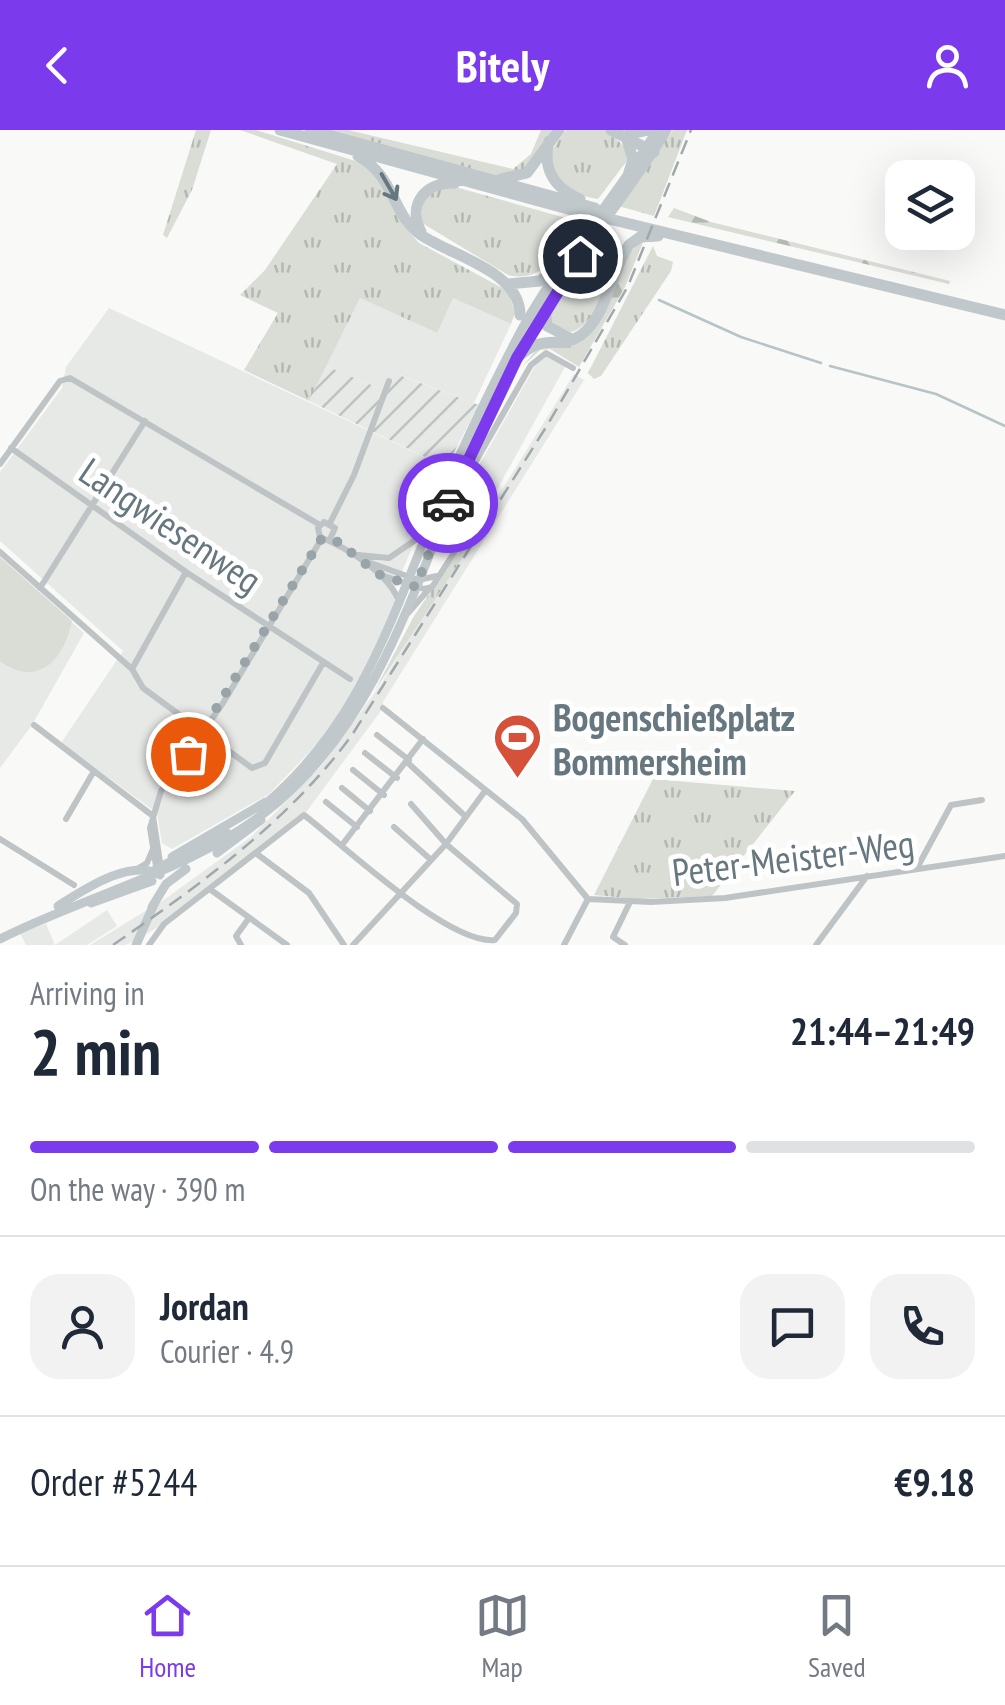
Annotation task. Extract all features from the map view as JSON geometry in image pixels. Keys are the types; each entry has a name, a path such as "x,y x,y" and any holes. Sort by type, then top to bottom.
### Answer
{"highway":[{"path":"280,130 588,210 615,223 1005,307"},
{"path":"310,130 564,208 606,211 615,223 617,265"},
{"path":"427,238 416,220 423,193 442,183 522,176 559,130"},
{"path":"611,130 649,149"},
{"path":"625,134 648,130"},
{"path":"625,134 633,158 630,172"},
{"path":"550,141 546,160 552,178 588,210"},
{"path":"341,147 378,170 408,222 427,238 508,284 519,302 520,316"},
{"path":"515,352 540,341 577,336 590,324 629,245 650,229"},
{"path":"665,232 1005,315"},
{"path":"508,284 540,281 563,262"},
{"path":"545,307 550,329 577,336"}],"main road":[{"path":"274,801 345,716 413,583 515,352 649,149 657,130"},
{"path":"0,938 220,844 313,767 350,718 404,618 428,531 563,262 630,172 667,130"},
{"path":"515,352 520,316"},
{"path":"138,878 178,863"},
{"path":"26,926 58,906 178,863"},
{"path":"136,945 152,907 178,863"},
{"path":"152,907 159,873"},
{"path":"152,907 159,873"},
{"path":"138,878 154,894"}],"street":[{"path":"404,618 429,589 472,523 454,509 461,487 531,364 546,353 573,368"},
{"path":"0,464 64,378 74,379 320,525 329,537 396,591 400,606"},
{"path":"159,873 154,816 161,791 203,733 329,537 330,523 354,475 389,381"},
{"path":"40,588 145,421"},
{"name":"Langwiesenweg","path":"11,448 186,572 350,678"},
{"path":"320,525 330,523"},
{"path":"358,555 389,558 428,531"},
{"path":"329,537 376,567 429,589"},
{"path":"0,552 132,668 143,688 248,766 260,768 322,663"},
{"path":"132,668 186,572"},
{"path":"378,574 413,583 430,581 438,575"},
{"path":"383,708 522,819 588,898 564,945"},
{"path":"34,725 154,816"},
{"path":"377,734 465,816"},
{"path":"342,845 397,778 422,739"},
{"path":"366,752 397,778"},
{"path":"353,770 384,795"},
{"path":"66,819 94,771"},
{"path":"342,788 370,811"},
{"path":"353,945 446,844 485,791"},
{"path":"916,869 952,806 982,800"},
{"path":"326,802 357,827"},
{"path":"149,945 164,924 304,814 398,896 457,930 484,942 495,940 516,913 516,904 446,844 411,804"},
{"path":"394,827 430,859"},
{"path":"0,839 74,885"},
{"path":"157,848 178,863"},
{"path":"138,878 157,848"},
{"path":"257,854 314,899 344,945"},
{"name":"Peter-Meister-Weg","path":"588,898 630,902 725,898 1005,856"},
{"path":"816,945 866,876"},
{"path":"210,890 277,942 287,945"},
{"path":"626,945 613,937 630,902"},
{"path":"241,945 236,936 249,918"}],"shaded area":[{"path":"452,297 511,324 474,403 400,375 381,389 326,366 360,298 437,333"},
{"path":"109,308 446,467 393,593 396,607 356,688 323,738 269,794 172,849 162,843 157,813 61,743 123,651 0,541 0,472 62,388 66,367"},
{"path":"542,354 566,365 479,522 456,506"},
{"path":"326,366 381,389 399,375 479,405 446,467 309,401"},
{"path":"574,374 584,380 383,702 383,708 304,815 164,924 126,945 90,945 165,899 251,837 322,765 379,687"},
{"path":"0,557 84,633 32,725 0,768"},
{"path":"107,910 117,926 87,945 55,945"},
{"path":"46,924 55,945 26,945 20,933"}],"green space":[{"path":"196,130 211,130 192,190 167,238 163,235"},
{"path":"240,130 256,130 362,163 377,176 403,225 419,243 508,291 515,313 511,324 453,298 437,333 360,298 309,401 244,370 278,313 240,295 265,270 337,164"},
{"path":"327,130 348,130 513,169 531,154 541,130 552,130 527,169 501,177"},
{"path":"566,130 606,130 627,149 629,158 598,199 570,190 559,179 550,153"},
{"path":"673,130 687,130 654,216 618,206"},
{"path":"446,186 580,222 559,253 542,269 521,276 508,275 422,223 425,199"},
{"path":"674,208 711,222 950,281 949,284 668,217"},
{"path":"602,234 613,253 609,275 594,311 580,328 571,332 550,323 549,314"},
{"path":"644,240 625,287 579,367 550,349 540,350 523,366 540,345 575,343 630,252"},
{"path":"653,246 657,256 673,262 671,271 601,376 594,379 588,373"},
{"path":"478,522 483,525 476,537 374,692 414,616"},
{"path":"0,557 72,621 63,648 37,671 13,669 0,661"},
{"path":"653,779 795,791 712,896 637,899 594,895"}],"waterway":[{"path":"659,300 741,337 821,363"},
{"path":"830,366 936,394 1005,426"}],"railway":[{"path":"113,945 179,899 272,823 352,735 548,424 628,286 691,130"}],"way so far":[{"path":"188,754 322,538 338,542 378,574 416,587 448,503"}],"place":[{"name":"Bogenschießplatz Bommersheim","path":"518,780"}],"route":[{"path":"448,503 517,358 580,256"}]}
